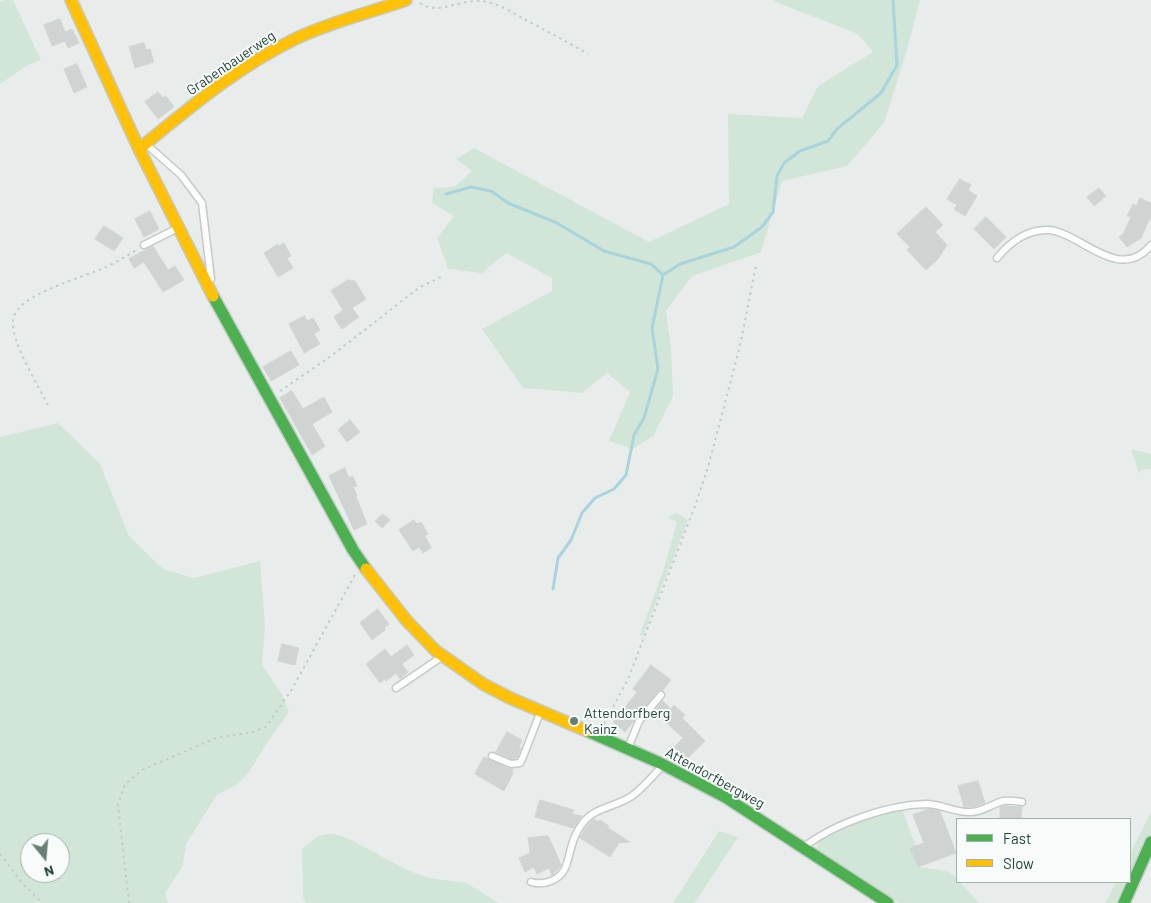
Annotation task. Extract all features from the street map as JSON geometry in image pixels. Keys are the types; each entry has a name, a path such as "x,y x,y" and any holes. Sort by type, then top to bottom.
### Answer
{"street":[{"name":"Attendorfbergweg","path":"71,0 142,146 177,228 268,400 362,562 406,621 443,656 483,684 510,698 663,764 725,797 888,903"},
{"name":"Grabenbauerweg","path":"142,146 236,74 272,52 314,31 406,0"},
{"path":"1124,903 1151,842"}],"lane":[{"path":"142,146 181,175 202,204 211,280 208,288"},
{"path":"144,245 177,228"},
{"path":"997,258 1007,246 1024,234 1049,230 1063,234 1105,255 1118,259 1136,257 1151,245"},
{"path":"396,688 443,656"},
{"path":"628,749 640,721 660,694"},
{"path":"492,756 511,764 520,763 541,711"},
{"path":"531,882 538,884 555,879 566,867 571,845 583,822 595,812 631,797 663,764"},
{"path":"803,848 831,830 880,812 925,804 971,812 1005,801 1022,802"}],"path":[{"path":"416,0 428,8 475,1 489,3 505,9 588,54"},
{"path":"48,405 26,362 14,331 12,323 16,311 31,298 108,267 144,245"},
{"path":"598,736 628,678 695,506 708,467 740,346 756,266"},
{"path":"268,400 330,356 420,287 443,276"},
{"path":"130,903 118,806 125,784 142,770 216,738 254,732 266,727 292,689 362,562"},
{"path":"0,854 23,884 42,903"}],"green space":[{"path":"13,0 41,60 28,65 0,84 0,2"},
{"path":"774,0 920,0 907,50 884,123 847,166 782,181 761,252 692,276 666,311 671,348 673,396 654,435 633,449 609,441 630,392 607,373 582,393 523,388 482,329 552,291 552,278 506,253 482,273 448,269 437,238 454,216 432,203 434,188 454,187 472,171 456,159 474,148 649,242 729,204 728,114 802,118 818,86 873,52 858,34"},
{"path":"58,423 100,464 129,536 163,569 194,578 260,561 265,626 262,665 282,694 289,712 250,771 238,784 217,795 186,844 183,865 165,894 168,903 0,903 0,437"},
{"path":"1131,449 1151,454 1151,469 1141,470 1139,474"},
{"path":"677,513 688,520 643,636 640,635 664,568 677,522 667,517"},
{"path":"902,809 916,846 910,848 918,867 949,872 956,877 956,883 961,883 979,903 899,903 819,851 817,847 818,841 848,825"},
{"path":"1151,812 1151,833 1131,878 1131,852"},
{"path":"719,831 738,837 695,903 673,903"},
{"path":"339,835 353,841 407,870 429,878 466,883 499,903 305,903 303,896 302,849 318,836"},
{"path":"1115,883 1129,883 1119,903 1105,903"}],"building":[{"path":"60,19 65,32 72,29 79,43 68,48 65,41 52,46 44,25"},
{"path":"144,43 146,50 150,49 154,62 135,68 129,47"},
{"path":"77,64 87,87 74,93 64,69"},
{"path":"158,92 163,98 166,96 174,107 158,119 145,102"},
{"path":"960,179 971,185 968,190 977,196 965,216 954,209 957,205 947,199"},
{"path":"1099,188 1106,196 1094,206 1087,197"},
{"path":"1140,198 1151,203 1151,216 1141,238 1127,247 1119,237 1123,234 1131,217 1127,216 1133,204 1136,206"},
{"path":"926,207 943,225 935,232 947,245 938,259 926,270 907,250 910,247 897,234"},
{"path":"150,211 159,229 144,237 135,219"},
{"path":"986,217 1006,237 994,249 974,229"},
{"path":"104,226 123,238 114,251 95,239"},
{"path":"284,243 291,256 287,258 293,268 278,277 264,253 278,244 279,246"},
{"path":"153,246 168,270 175,266 184,280 163,292 144,262 134,268 129,259"},
{"path":"348,280 355,281 366,299 352,308 359,317 342,329 334,317 343,310 331,291"},
{"path":"305,316 307,321 313,318 320,330 314,334 320,344 304,353 289,324"},
{"path":"291,351 299,365 271,381 263,367"},
{"path":"292,391 303,409 324,397 332,412 312,424 325,446 312,455 280,398"},
{"path":"350,420 360,432 347,442 338,430"},
{"path":"345,468 349,478 353,476 357,486 353,487 367,524 354,530 329,476"},
{"path":"383,514 390,520 382,528 375,521"},
{"path":"414,520 417,524 421,522 428,534 425,536 431,548 423,553 419,547 413,551 399,530"},
{"path":"378,609 389,624 384,628 385,630 372,640 360,623"},
{"path":"282,644 299,648 295,665 278,661"},
{"path":"407,645 414,655 402,664 408,672 400,679 396,673 380,683 366,664 385,649 391,657"},
{"path":"651,665 671,680 663,690 657,692 625,732 613,722 637,692 633,689"},
{"path":"663,701 671,709 674,705 685,715 682,718 705,741 686,760 674,747 683,738 654,711"},
{"path":"507,732 522,740 517,758 512,759 496,752"},
{"path":"484,757 509,769 513,769 513,773 504,791 475,774"},
{"path":"978,781 985,803 974,807 964,807 958,786"},
{"path":"540,800 574,810 572,814 582,816 573,828 535,817"},
{"path":"1000,807 1022,807 1021,818 1000,818"},
{"path":"929,809 940,811 956,853 918,867 910,848 924,843 913,815"},
{"path":"594,819 598,822 600,820 609,826 608,828 630,842 619,843 610,857 580,838 586,827"},
{"path":"548,836 561,865 552,875 549,868 537,874 534,867 525,872 519,858 530,853 528,838"}],"waterway":[{"path":"553,589 558,558 571,540 582,513 595,498 614,489 626,475 634,435 644,418 658,369 652,328 663,275 680,264 734,247 762,227 773,212 777,176 784,163 800,151 828,141 837,129 881,93 897,65 893,0"},
{"path":"446,194 471,187 491,191 508,203 557,223 604,251 651,264 663,275"}],"traffic: fast":[{"path":"213,296 353,550 366,569"},
{"path":"587,731 660,763 725,797 888,903"},
{"path":"1124,903 1151,842"}],"traffic: slow":[{"path":"71,0 139,149 213,296"},
{"path":"139,149 233,76 274,50 322,28 406,0"},
{"path":"366,569 407,621 436,651 483,684 510,698 587,731"}],"place":[{"name":"Attendorfberg Kainz","path":"574,721"}]}
